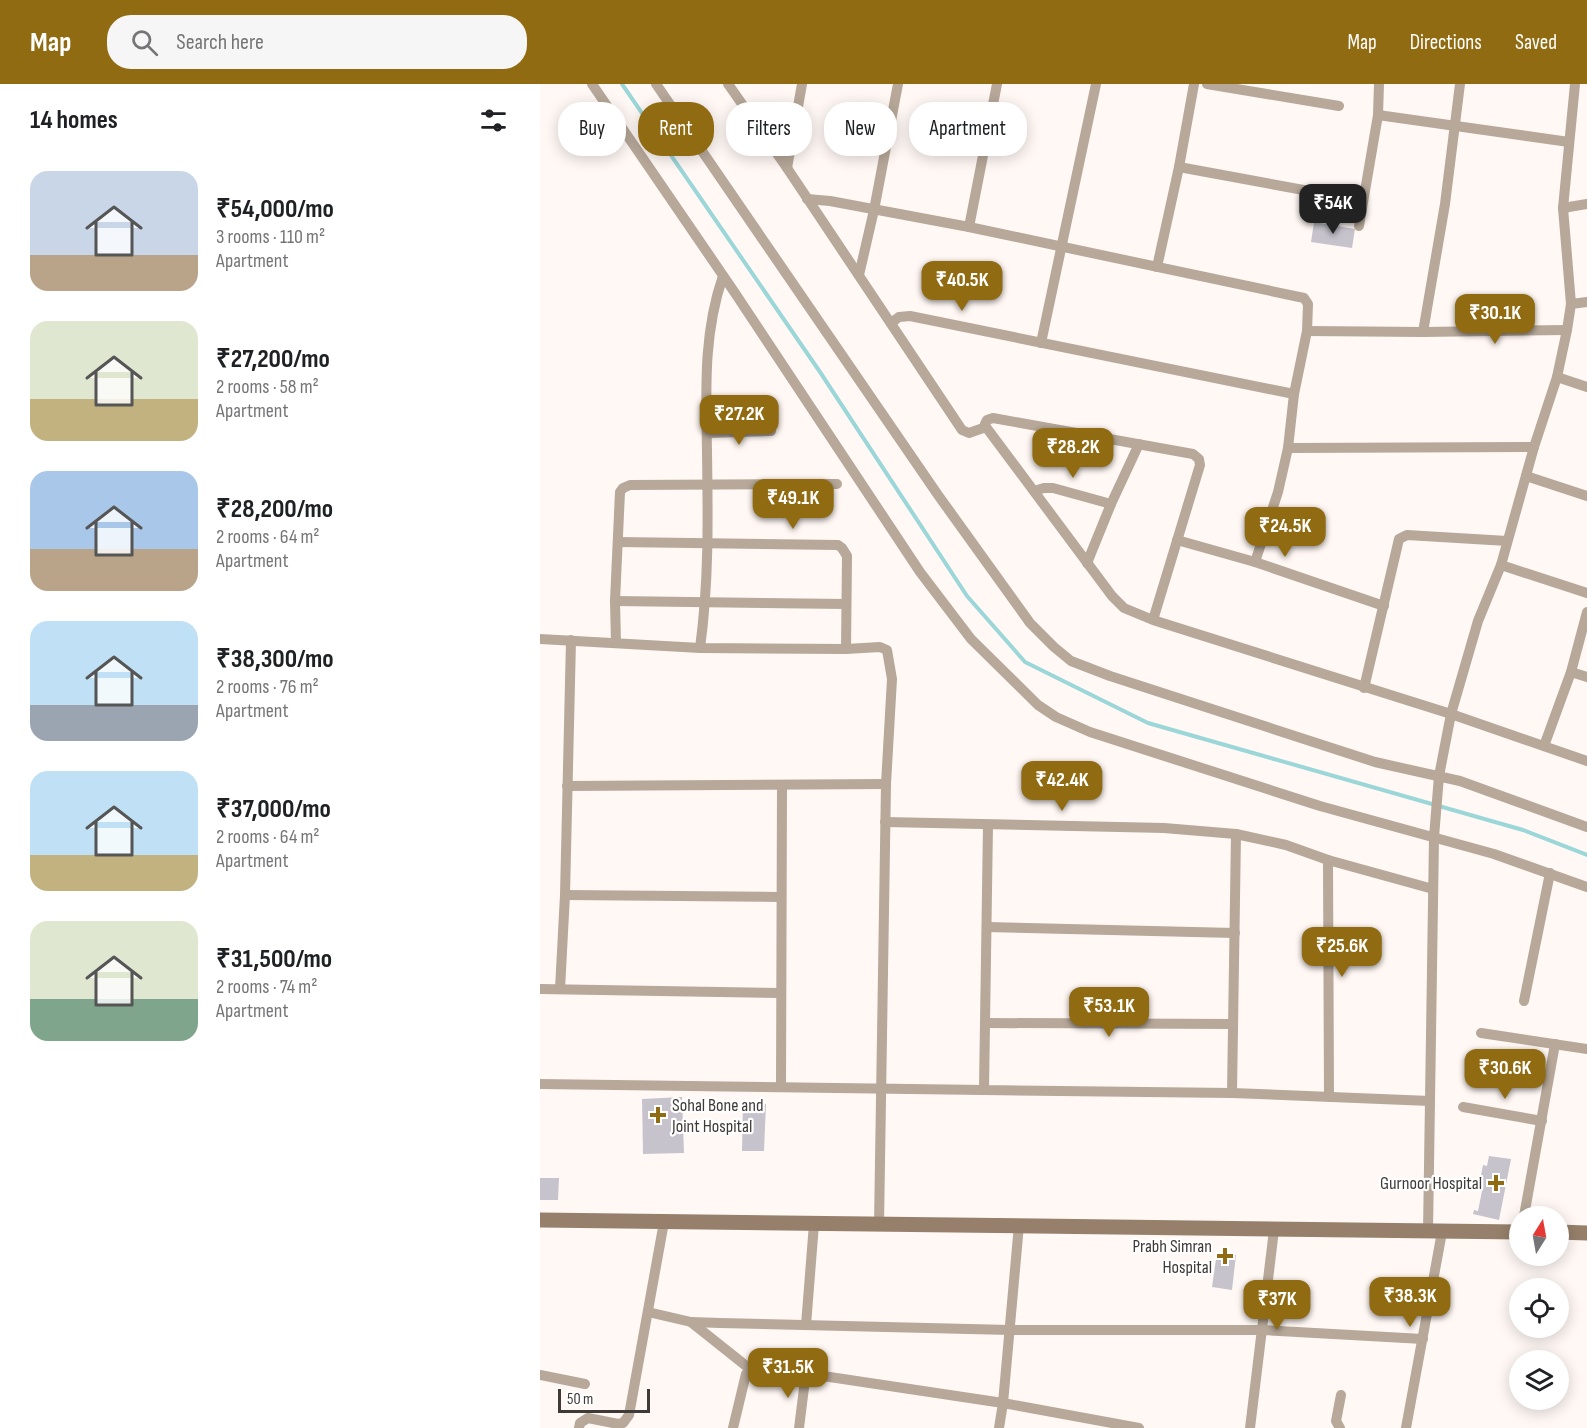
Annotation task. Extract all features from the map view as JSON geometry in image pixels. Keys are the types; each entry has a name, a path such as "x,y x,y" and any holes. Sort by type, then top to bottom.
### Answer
{"main road":[{"path":"540,1220 1509,1232"},
{"path":"1569,1232 1587,1233"}],"street":[{"path":"592,84 920,572 971,639 1038,705 1056,717 1090,732 1320,806 1434,833 1587,887"},
{"path":"656,84 945,504 1030,622 1054,647 1071,660 1110,676 1230,713 1375,762 1482,789 1587,827"},
{"path":"728,84 788,168 962,430 969,433 986,427"},
{"path":"788,168 802,84"},
{"path":"859,275 898,84"},
{"path":"969,227 997,84"},
{"path":"1041,343 1096,84"},
{"path":"1157,267 1194,84"},
{"path":"1207,84 1339,106"},
{"path":"1359,226 1378,116 1379,84"},
{"path":"1423,332 1445,204 1460,84"},
{"path":"1406,1428 1423,1339 1435,1232 1430,1101 1434,833 1439,779 1451,714 1478,621 1501,565 1534,447 1557,377 1567,330 1570,304 1563,208 1574,114 1575,84"},
{"path":"1378,116 1569,142"},
{"path":"1179,167 1309,191"},
{"path":"807,199 830,201 969,227 1300,296 1308,304 1307,331 1294,394 1288,448 1278,492 1255,562"},
{"path":"1563,208 1587,204"},
{"path":"700,648 706,602 708,542 705,376 712,313 723,276"},
{"path":"1570,304 1587,302"},
{"path":"891,323 899,317 910,316 1294,394"},
{"path":"1307,331 1567,330"},
{"path":"1557,377 1587,387"},
{"path":"1153,620 1200,465 1199,459 1193,454 993,418 985,423 1087,563 1124,608 1153,620 1451,714 1587,761"},
{"path":"707,433 771,431"},
{"path":"1087,563 1139,444"},
{"path":"1288,448 1534,447"},
{"path":"1526,476 1587,496"},
{"path":"616,643 615,601 620,492 623,488 630,485 837,484"},
{"path":"1034,491 1053,488 1111,504"},
{"path":"1364,688 1397,544 1403,536 1407,534 1451,536 1507,541"},
{"path":"1177,540 1255,562 1384,606"},
{"path":"618,542 838,545 847,556 846,649"},
{"path":"1501,565 1587,593"},
{"path":"615,601 846,604"},
{"path":"1544,746 1570,672 1587,612"},
{"path":"540,639 700,648 846,649 880,647 884,648 888,654 892,678 885,822 879,1225"},
{"path":"560,989 565,895 571,640"},
{"path":"1570,672 1587,677"},
{"path":"567,786 886,784"},
{"path":"781,1087 782,786"},
{"path":"885,822 1164,828 1236,834 1286,845 1328,860 1433,889"},
{"path":"984,1090 988,825"},
{"path":"1232,1093 1236,834"},
{"path":"1328,860 1329,1097"},
{"path":"1524,1001 1550,873"},
{"path":"565,895 780,897"},
{"path":"987,927 1235,933"},
{"path":"540,989 780,993"},
{"path":"986,1023 1233,1024"},
{"path":"1480,1033 1587,1049"},
{"path":"1526,1206 1555,1044"},
{"path":"540,1084 1232,1093 1430,1101"},
{"path":"1463,1107 1542,1120"},
{"path":"579,1428 580,1423 588,1418 618,1425 627,1420 664,1222"},
{"path":"806,1325 814,1224"},
{"path":"999,1428 1010,1330 1018,1225"},
{"path":"1250,1428 1274,1230"},
{"path":"648,1312 691,1322 1010,1330 1263,1330 1423,1339"},
{"path":"691,1322 750,1369"},
{"path":"733,1428 744,1380 750,1369 763,1366 1003,1403 1138,1428"},
{"path":"799,1428 806,1372"},
{"path":"540,1375 585,1384"},
{"path":"1340,1428 1336,1421 1341,1395"}],"building":[{"path":"1314,222 1355,229 1352,248 1311,242"},
{"path":"682,1097 684,1153 643,1154 642,1099"},
{"path":"743,1103 766,1104 764,1151 742,1151"},
{"path":"1489,1156 1511,1159 1499,1220 1473,1214 1474,1210 1478,1211 1482,1191 1478,1191 1483,1165 1487,1166"},
{"path":"540,1178 559,1178 558,1200 540,1200"},
{"path":"1217,1252 1236,1255 1232,1290 1212,1287"}],"waterway":[{"path":"622,84 820,372 967,596 1025,662 1148,723 1523,830 1587,855"}],"place":[{"name":"Sohal Bone and Joint Hospital","path":"658,1115"},
{"name":"Gurnoor Hospital","path":"1496,1183"},
{"name":"Prabh Simran Hospital","path":"1225,1256"}]}
